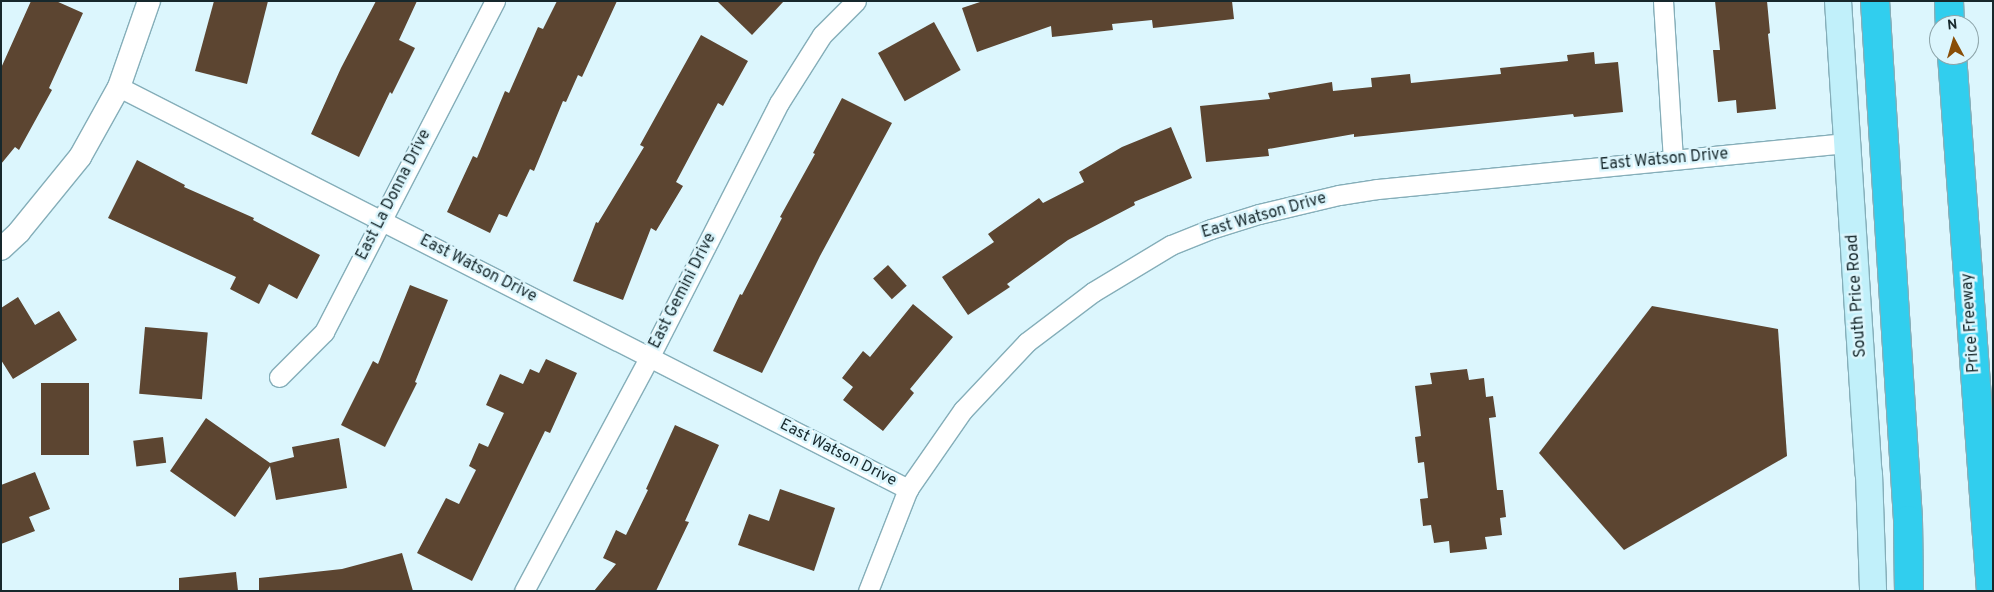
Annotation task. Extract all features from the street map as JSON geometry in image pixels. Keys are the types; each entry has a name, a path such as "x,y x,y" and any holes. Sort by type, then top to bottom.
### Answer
{"highway":[{"path":"1875,1 1908,520 1909,591"},
{"path":"1949,1 1950,15"},
{"name":"Price Freeway","path":"1953,65 1991,591"}],"main road":[{"name":"South Price Road","path":"1838,1 1869,474 1873,591"}],"street":[{"path":"1,249 19,232 80,157 120,87 149,1"},
{"name":"East La Donna Drive","path":"279,377 324,332 381,218 495,1"},
{"name":"East Gemini Drive","path":"524,591 649,358 779,103 822,35 856,1"},
{"path":"1663,1 1673,160"},
{"name":"East Watson Drive","path":"120,87 381,218 649,358 908,489 963,410 1027,342 1093,292 1171,245 1259,214 1339,195 1377,189 1847,143"},
{"path":"868,591 908,489"}],"building":[{"path":"31,1 56,1 83,13 49,88 52,90 19,150 15,147 1,164 1,68"},
{"path":"214,1 268,1 247,84 195,71"},
{"path":"376,1 417,1 399,40 415,48 392,94 390,92 359,157 311,134 341,68"},
{"path":"557,1 617,1 582,77 578,75 566,102 563,101 534,171 530,169 507,217 499,214 490,233 447,212 473,156 477,158 505,91 509,93 538,27 543,29"},
{"path":"717,1 784,1 752,35"},
{"path":"983,1 1232,1 1234,19 1153,28 1152,20 1112,24 1113,30 1052,37 1051,26 977,52 962,8"},
{"path":"1715,1 1767,1 1770,33 1768,34 1776,109 1737,113 1736,100 1718,102 1713,50 1720,50"},
{"path":"934,22 961,70 905,101 878,53"},
{"path":"701,35 748,61 723,106 718,103 676,182 683,186 656,231 651,228 623,300 573,281 596,222 598,223 644,147 640,145"},
{"path":"1594,52 1595,64 1618,62 1623,112 1574,117 1573,114 1354,137 1354,134 1268,149 1269,156 1206,162 1200,106 1270,99 1268,93 1332,82 1333,91 1372,87 1371,78 1410,74 1411,83 1501,74 1500,68 1568,61 1567,55"},
{"path":"842,98 892,123 820,256 762,373 713,351 740,294 742,295"},
{"path":"1171,127 1192,178 1134,202 1135,205 1068,240 1007,284 1010,287 968,315 942,277 994,242 988,234 1039,198 1043,203 1084,182 1079,172 1122,147"},
{"path":"137,160 185,185 184,187 254,218 253,220 320,255 297,299 269,284 259,304 230,289 236,277 108,218"},
{"path":"888,265 907,286 892,299 873,278"},
{"path":"410,285 448,300 415,382 417,383 385,447 341,425 373,361 378,364"},
{"path":"18,297 35,325 59,311 77,340 13,379 1,360 1,308"},
{"path":"913,304 953,337 910,389 914,393 883,431 843,400 853,387 842,378 863,351 870,357"},
{"path":"1652,306 1778,329 1787,456 1624,550 1539,453"},
{"path":"145,327 208,332 202,399 139,394"},
{"path":"546,359 577,373 550,433 545,431 472,581 417,553 446,498 459,504 476,470 469,466 479,443 488,447 504,413 486,405 500,374 523,384 530,369 539,373"},
{"path":"1467,369 1469,380 1484,378 1486,397 1493,396 1496,417 1489,418 1497,490 1503,490 1506,517 1500,518 1502,535 1485,537 1487,549 1450,553 1449,541 1434,543 1431,525 1423,526 1420,499 1428,498 1424,462 1418,463 1415,437 1421,436 1415,386 1432,384 1430,373"},
{"path":"41,383 89,383 89,455 41,455"},
{"path":"206,418 270,463 294,457 292,447 339,438 347,488 276,500 270,466 235,517 170,471"},
{"path":"675,425 719,445 685,521 689,522 656,591 594,591 616,564 603,558 616,530 626,535 648,490 646,489"},
{"path":"163,437 166,463 136,466 133,441"},
{"path":"35,472 50,509 29,517 35,531 1,544 1,485"},
{"path":"780,489 835,508 814,571 738,545 749,514 769,521"},
{"path":"402,553 413,591 259,591 259,578 342,569"},
{"path":"236,572 238,591 179,591 179,578"}]}
